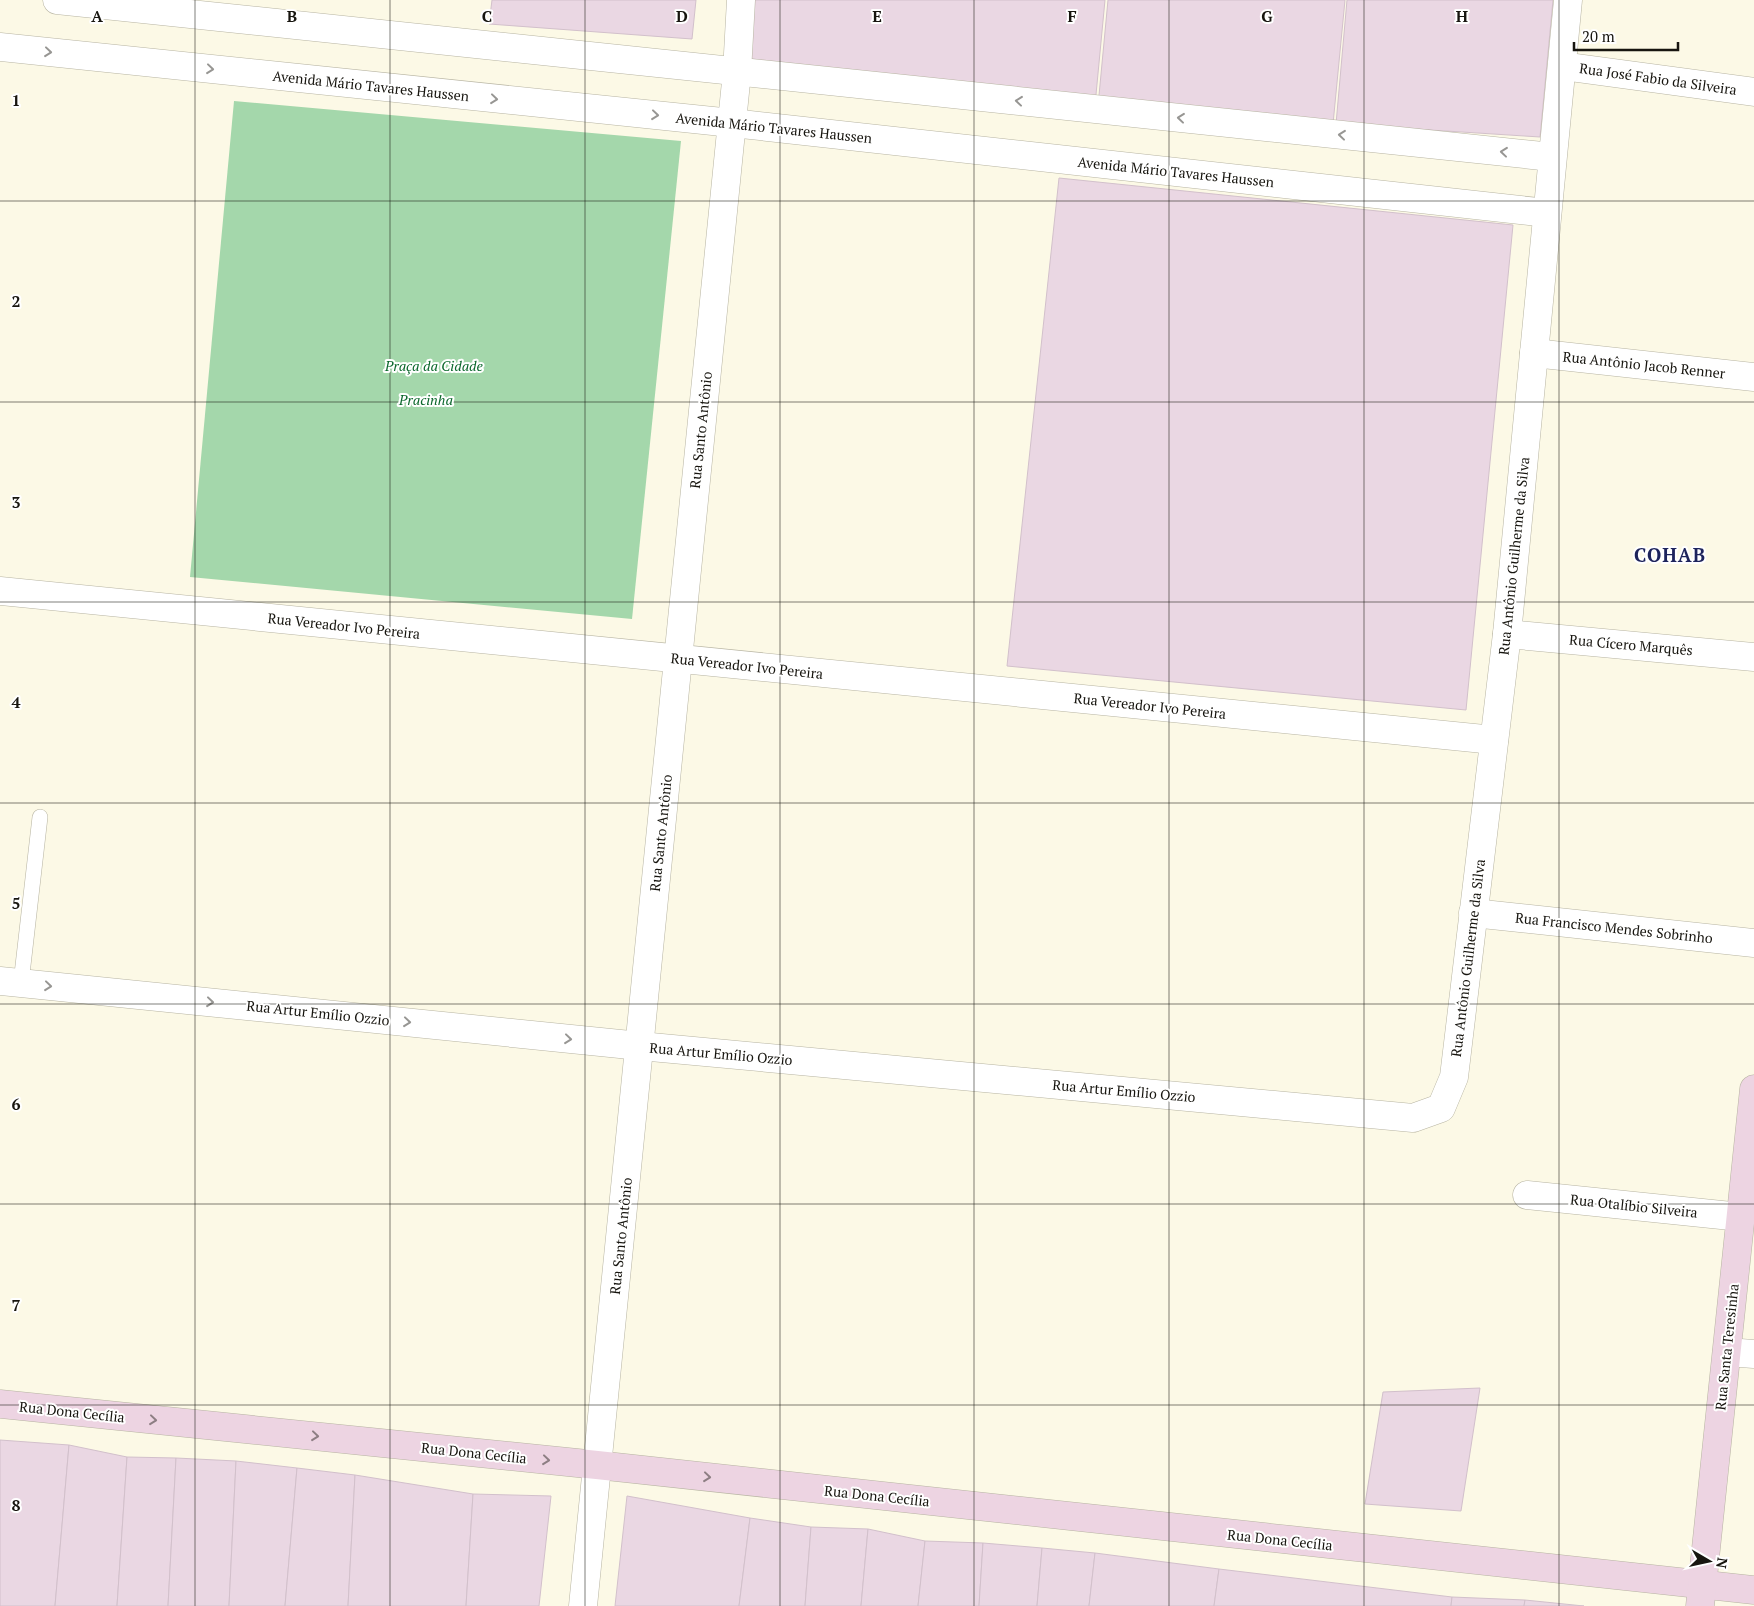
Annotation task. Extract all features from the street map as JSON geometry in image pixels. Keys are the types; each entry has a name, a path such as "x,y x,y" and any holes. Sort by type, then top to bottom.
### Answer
{"street":[{"path":"57,0 1552,156"},
{"name":"Rua Santo Antônio","path":"583,1606 732,124 741,0"},
{"name":"Rua Antônio Guilherme da Silva","path":"1441,1108 1454,1077 1507,634 1568,0"},
{"name":"Avenida Mário Tavares Haussen","path":"0,47 732,124 1547,213"},
{"name":"Rua José Fabio da Silveira","path":"1562,66 1754,92"},
{"name":"Rua Antônio Jacob Renner","path":"1534,353 1754,377"},
{"name":"Rua Vereador Ivo Pereira","path":"0,591 1494,740"},
{"name":"Rua Cícero Marquês","path":"1507,634 1754,657"},
{"name":"Rua Francisco Mendes Sobrinho","path":"1473,913 1754,943"},
{"name":"Rua Artur Emílio Ozzio","path":"10,982 640,1046 1413,1118 1441,1108"},
{"name":"Rua Santa Teresinha","path":"1701,1596 1754,1089"},
{"name":"Rua Otalíbio Silveira","path":"1527,1195 1741,1217"},
{"path":"1727,1352 1754,1354"},
{"name":"Rua Dona Cecília","path":"0,1404 597,1466 1701,1596 1754,1590"}],"lane":[{"path":"10,982 40,817"}],"green space":[{"name":"Praça da Cidade","path":"234,101 681,141 632,619 190,577"}],"building":[{"path":"492,0 696,0 692,39 489,24"},
{"path":"752,0 1105,0 1095,105 745,63"},
{"path":"1108,0 1345,0 1333,124 1098,106"},
{"path":"1347,0 1553,0 1540,137 1336,124"},
{"path":"1059,178 1513,225 1466,710 1007,666"},
{"path":"1480,1388 1461,1511 1365,1504 1383,1392"},
{"path":"0,1440 69,1445 55,1606 0,1606"},
{"path":"69,1445 127,1457 117,1606 55,1606"},
{"path":"127,1457 176,1458 168,1606 117,1606"},
{"path":"176,1458 236,1461 229,1606 168,1606"},
{"path":"236,1461 297,1468 285,1606 229,1606"},
{"path":"297,1468 355,1475 348,1606 285,1606"},
{"path":"355,1475 473,1494 466,1606 348,1606"},
{"path":"473,1494 551,1496 539,1606 466,1606"},
{"path":"627,1496 750,1518 739,1606 615,1606"},
{"path":"750,1518 811,1527 805,1606 739,1606"},
{"path":"811,1527 868,1529 861,1606 805,1606"},
{"path":"868,1529 925,1541 918,1606 861,1606"},
{"path":"925,1541 983,1543 979,1606 918,1606"},
{"path":"983,1543 1042,1548 1037,1606 979,1606"},
{"path":"1042,1548 1095,1553 1089,1606 1037,1606"},
{"path":"1095,1553 1219,1569 1214,1606 1089,1606"},
{"path":"1219,1569 1452,1597 1451,1606 1214,1606"},
{"path":"1452,1597 1525,1600 1524,1606 1451,1606"},
{"path":"1525,1600 1584,1606 1524,1606"}],"district":[{"name":"COHAB","path":"1670,555"}],"park label":[{"name":"Pracinha","path":"426,400"}]}
